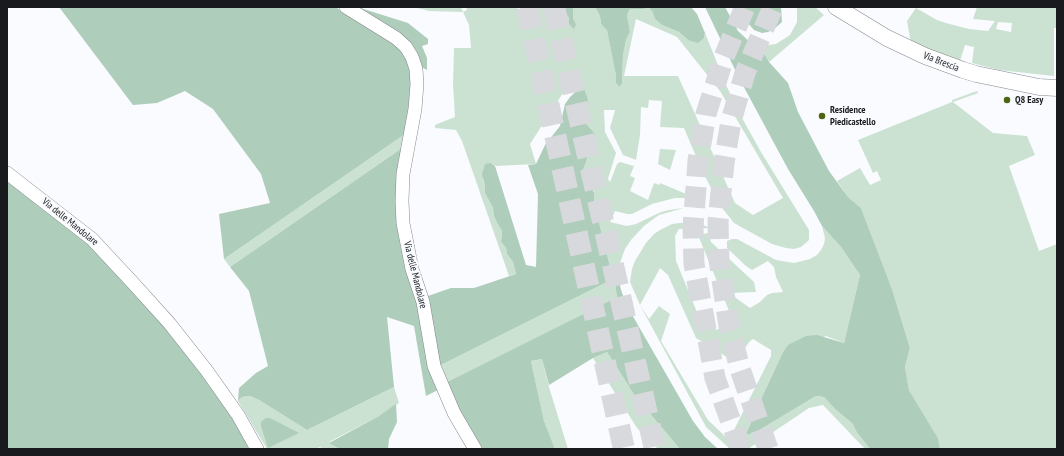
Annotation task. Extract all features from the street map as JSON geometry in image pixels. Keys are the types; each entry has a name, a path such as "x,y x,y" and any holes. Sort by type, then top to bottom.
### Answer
{"street":[{"name":"Via delle Mandolare","path":"346,7 396,38 406,47 412,57 416,69 417,84 415,109 404,174 402,201 403,223 412,269 423,302 434,366 454,413 475,449"},
{"name":"Via Brescia","path":"836,7 887,38 925,56 963,70 1039,87 1057,88"},
{"name":"Via delle Mandolare","path":"7,173 92,239 133,283 170,324 207,371 238,415 257,449"}],"green space":[{"path":"59,7 336,7 363,22 404,50 413,68 408,132 224,259 219,214 270,203 261,174 213,109 185,91 157,103 133,105"},
{"path":"357,7 408,23 428,39 428,44 422,46 427,58 427,70 421,67"},
{"path":"413,7 461,7 463,12 429,11"},
{"path":"466,7 517,7 520,21 523,20 520,7 562,7 569,18 569,24 576,24 573,18 573,7 595,7 600,16 601,24 607,29 616,83 619,87 622,84 623,55 626,40 630,32 627,15 630,9 644,9 648,7 652,11 655,19 662,25 679,32 688,40 704,38 705,33 726,85 742,118 809,230 809,240 801,247 794,249 786,248 772,244 734,223 719,204 701,168 684,128 660,127 662,101 649,100 648,108 641,107 640,135 636,160 623,155 610,128 615,110 604,110 605,132 616,153 608,179 610,182 617,164 620,162 634,166 630,176 635,178 630,191 648,200 654,183 659,185 660,183 703,201 690,198 675,198 652,204 632,214 615,211 610,222 627,226 636,224 661,212 684,208 659,215 644,226 631,240 625,249 617,271 615,283 617,297 447,382 441,365 613,279 594,202 592,185 583,170 586,159 585,123 588,99 583,85 575,86 563,93 530,144 536,164 496,166 491,163 483,180 485,193 493,208 497,223 502,231 501,242 506,248 507,254 513,262 516,274 509,276 462,141 456,130 435,128 435,125 455,117 453,84 454,48 471,48 469,25 463,12 467,10","holes":["636,19 677,37 720,91 783,198 753,215 735,203 678,76 624,76"]},
{"path":"562,7 573,7 573,18 576,24 574,29 569,24 569,18"},
{"path":"595,7 648,7 644,9 630,9 627,15 630,32 626,40 623,55 622,84 619,87 616,83 607,30 601,24 600,16"},
{"path":"648,7 691,7 697,14 705,33 704,38 698,43 688,40 679,32 662,25 655,19 652,11"},
{"path":"705,7 725,7 738,31 752,44 760,46 769,62 788,83 798,112 829,171 848,197 861,208 892,289 910,348 905,367 909,390 938,438 940,449 870,449 856,431 853,424 835,409 824,397 816,396 756,432 746,434 782,354 788,345 806,336 817,335 844,343 860,275 841,247 822,226 788,169 739,78"},
{"path":"738,7 781,7 782,22 774,29 762,33 754,30"},
{"path":"797,7 815,7 824,15 769,62 760,46 776,44 790,35 797,22"},
{"path":"977,7 1054,7 1057,9 1057,28 1054,28 1054,76 999,70 972,63 974,47 965,45 960,61 911,43 907,21 916,8 937,20 969,29 988,31 995,21 973,19","holes":["998,22 1012,23 1011,32 996,29"]},
{"path":"583,85 588,99 585,123 595,134 583,170 589,175 588,180 594,193 594,202 613,279 441,365 436,355 425,297 451,288 474,288 516,274 513,262 507,254 506,248 501,242 502,231 497,223 493,208 485,193 482,174 485,164 491,163 495,166 526,265 536,267 538,194 528,165 536,164 545,145 560,126 565,104"},
{"path":"977,91 978,93 953,102 993,133 1027,136 1035,155 1009,166 1039,251 1057,244 1057,449 940,449 938,438 909,390 905,367 910,348 892,289 861,208 848,197 837,181 860,168 870,185 881,180 877,171 873,173 858,140"},
{"path":"408,132 405,146 230,267 224,259"},
{"path":"405,146 400,188 440,389 426,396 414,326 387,317 394,387 307,430 250,396 242,397 238,401 239,388 256,373 268,366 249,291 230,267"},
{"path":"660,149 676,150 670,170 658,164"},
{"path":"7,179 84,237 154,312 216,391 253,449 7,449"},
{"path":"693,223 710,228 679,229 675,236 676,261 699,317 709,313 716,330 734,323 698,235 708,233 711,242 754,282 756,292 729,293 750,308 760,302 767,295 783,292 776,277 774,267 768,261 752,270 727,248 727,241 737,239 776,260 794,263 810,259 817,255 821,250 825,238 822,226 841,247 860,275 844,343 826,336 782,354 746,434 756,432 816,396 824,397 835,409 853,424 856,431 870,449 865,449 823,405 809,408 748,449 730,449 706,427 640,305 630,282 635,261 646,243 654,234 672,224","holes":["660,268 668,275 696,338 735,362 753,339 771,350 771,356 729,440 708,420 661,341 670,314 659,306 649,319 640,305"]},
{"path":"617,271 621,290 627,306 693,421 705,437 718,449 680,449 635,396 607,352 593,358 549,385 542,359 531,361 544,421 555,449 479,449 471,438 447,382 617,297 615,283"},
{"path":"607,352 635,396 680,449 658,449 637,428 593,358"},
{"path":"542,359 568,449 555,449 544,421 531,361"},
{"path":"394,387 399,403 379,416 329,442 340,449 323,449 320,447 316,449 267,449 238,401 242,397 250,396 307,430"},
{"path":"396,404 397,422 389,439 388,449 340,449 329,443 379,416"},
{"path":"266,418 270,418 299,433 268,448 261,426 261,422"}],"tunnel":[{"path":"527,7 624,449"},
{"path":"554,7 655,449"},
{"path":"741,449 715,378 694,264 693,227 698,161 706,114 724,57 745,7"},
{"path":"768,449 740,369 729,326 719,260 718,221 724,163 731,121 745,73 773,7"}],"place":[{"name":"Q8 Easy","path":"1007,100"},
{"name":"Residence Piedicastello","path":"822,116"}]}
